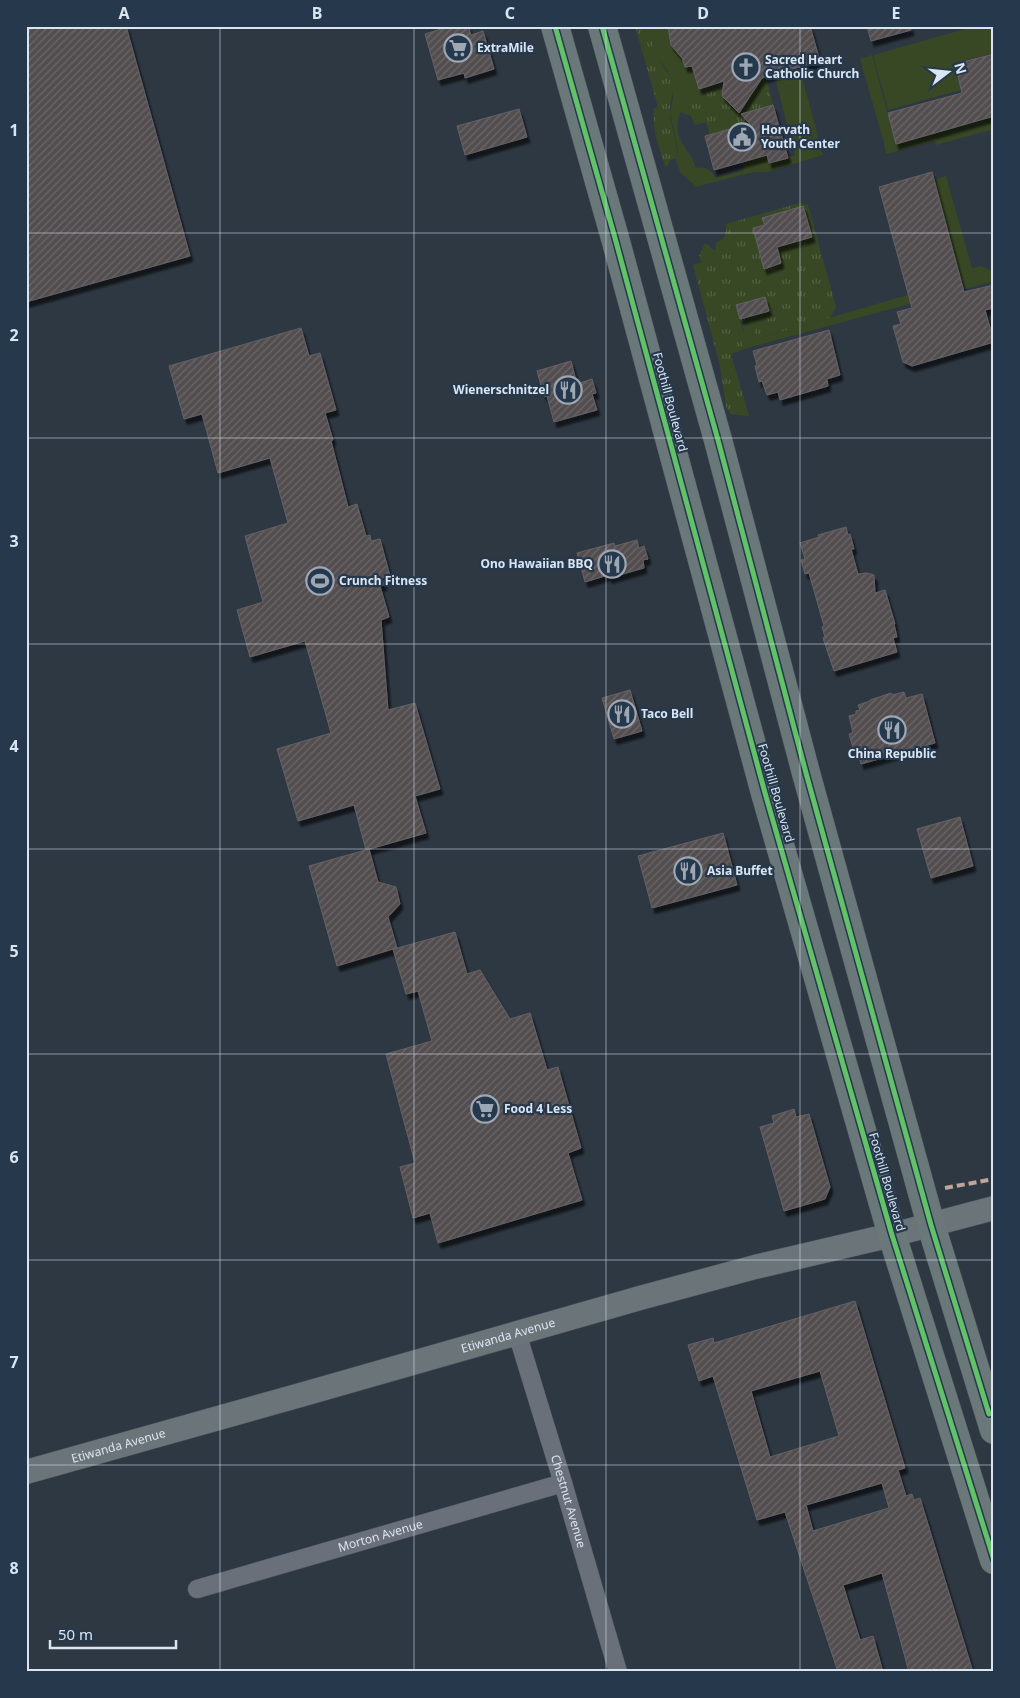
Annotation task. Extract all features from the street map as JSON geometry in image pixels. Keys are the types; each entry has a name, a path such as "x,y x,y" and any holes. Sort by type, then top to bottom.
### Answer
{"main road":[{"name":"Foothill Boulevard","path":"555,26 615,238 765,793 892,1236 994,1560"},
{"path":"602,33 718,440 806,773 931,1225 994,1430"},
{"name":"Etiwanda Avenue","path":"26,1472 631,1300 747,1269 892,1236 994,1208"}],"street":[{"name":"Chestnut Avenue","path":"517,1333 563,1482 618,1672"},
{"name":"Morton Avenue","path":"197,1589 563,1482"}],"green space":[{"path":"635,26 649,26 657,54 672,84 670,116 677,153 676,159 670,160 668,165 665,166 655,134 653,109 658,107"},
{"path":"649,26 669,26 672,44 685,67 692,66 698,83 689,86 689,95 679,116 677,127 678,134 696,168 708,170 716,178 744,170 742,162 767,155 770,163 795,155 776,81 801,73 823,155 767,172 754,172 695,187 680,172 676,159 678,150 670,113 673,97 672,81 654,52"},
{"path":"976,26 994,26 994,53 953,63 961,90 888,110 873,55"},
{"path":"872,55 896,144 994,116 994,129 936,145 935,141 886,154 860,59"},
{"path":"766,76 773,105 754,110 757,122 710,135 706,122 695,125 691,116 680,112 689,94 689,86 698,83 700,89 720,82 724,86 722,96 733,106 745,104 762,77"},
{"path":"946,176 972,268 981,266 989,270 994,269 994,281 744,349 731,308 736,305 743,331 753,328 757,339 904,296 961,282 934,180"},
{"path":"800,203 808,205 836,307 830,318 757,339 744,331 736,306 731,308 744,349 731,354 749,416 731,414 726,407 720,366 693,265 702,262 699,255 705,243 715,251 716,243 725,236 726,224"}],"building":[{"path":"26,26 126,26 190,256 26,302"},
{"name":"ExtraMile","path":"451,26 468,26 471,35 483,31 494,69 465,78 464,73 438,80 425,34"},
{"name":"Sacred Heart Catholic Church","path":"668,26 810,26 820,61 762,78 739,113 722,96 724,81 699,89 692,66 685,67 682,58 671,45"},
{"path":"867,26 910,26 911,30 871,41"},
{"path":"994,54 994,116 896,144 888,113 962,93 955,64"},
{"name":"Horvath Youth Center","path":"773,105 788,158 769,163 767,155 714,170 705,136 750,124 741,114"},
{"path":"519,109 527,137 465,155 457,126"},
{"path":"932,172 964,292 994,285 994,308 985,310 994,342 912,366 903,362 893,326 901,324 897,312 912,308 879,187"},
{"path":"803,206 812,237 777,247 781,263 764,269 753,228 765,225 762,218"},
{"path":"765,297 769,311 740,319 736,305"},
{"path":"301,328 309,356 320,353 336,410 325,413 348,507 357,504 366,536 370,535 371,541 380,539 390,576 382,578 384,585 380,586 389,617 381,620 388,710 415,703 440,789 415,796 426,833 366,850 354,805 298,821 277,749 331,733 305,641 250,657 237,610 263,602 245,536 288,523 270,458 218,473 202,414 184,419 169,366"},
{"path":"829,330 840,375 827,379 828,386 780,400 778,392 767,395 762,381 759,382 753,351"},
{"name":"Wienerschnitzel","path":"571,361 577,384 592,379 596,393 592,394 597,410 554,422 547,396 544,396 537,371"},
{"path":"846,527 854,549 851,549 858,574 867,573 874,575 875,593 885,590 895,624 897,637 893,638 897,652 834,671 823,638 825,637 822,627 824,626 809,573 805,574 801,560 805,559 800,543 819,537 818,535"},
{"name":"Ono Hawaiian BBQ","path":"637,540 639,548 644,546 648,559 643,560 644,568 609,578 608,575 585,582 577,553 614,543 615,546"},
{"name":"Taco Bell","path":"630,690 642,731 614,739 602,698"},
{"name":"China Republic","path":"904,692 906,698 922,694 935,743 861,764 857,750 854,751 849,734 853,733 849,716 856,714 856,711 860,710 858,705 891,693 892,695"},
{"path":"960,817 973,866 931,878 917,829"},
{"name":"Asia Buffet","path":"723,833 737,885 652,908 638,856"},
{"name":"Food 4 Less","path":"369,849 378,882 396,887 400,904 388,917 397,948 394,949 455,932 467,974 480,970 510,1019 530,1013 547,1070 558,1067 581,1148 568,1153 582,1200 438,1243 430,1213 413,1218 400,1167 415,1163 386,1054 432,1041 418,991 406,994 393,949 337,966 309,866"},
{"path":"794,1109 796,1117 809,1114 830,1187 825,1199 784,1211 760,1127 774,1123 772,1116"},
{"path":"855,1301 905,1468 898,1470 906,1496 912,1494 914,1500 920,1498 973,1672 909,1672 882,1573 843,1585 860,1640 873,1636 883,1672 838,1672 785,1512 757,1520 713,1376 699,1381 688,1345 713,1338 714,1343","holes":["820,1371 839,1436 770,1457 751,1391","882,1483 889,1508 813,1531 806,1505"]}],"marked path":[{"path":"945,1188 994,1179"}],"cycle path":[{"path":"555,26 615,238 765,793 892,1235 994,1560"},
{"path":"602,26 718,440 806,773 931,1225 989,1414"}],"place":[{"name":"ExtraMile","path":"458,48"},
{"name":"Sacred Heart Catholic Church","path":"746,67"},
{"name":"Horvath Youth Center","path":"742,137"},
{"name":"Wienerschnitzel","path":"568,390"},
{"name":"Ono Hawaiian BBQ","path":"612,564"},
{"name":"Crunch Fitness","path":"320,581"},
{"name":"Taco Bell","path":"622,714"},
{"name":"China Republic","path":"892,730"},
{"name":"Asia Buffet","path":"688,871"},
{"name":"Food 4 Less","path":"485,1109"}]}
